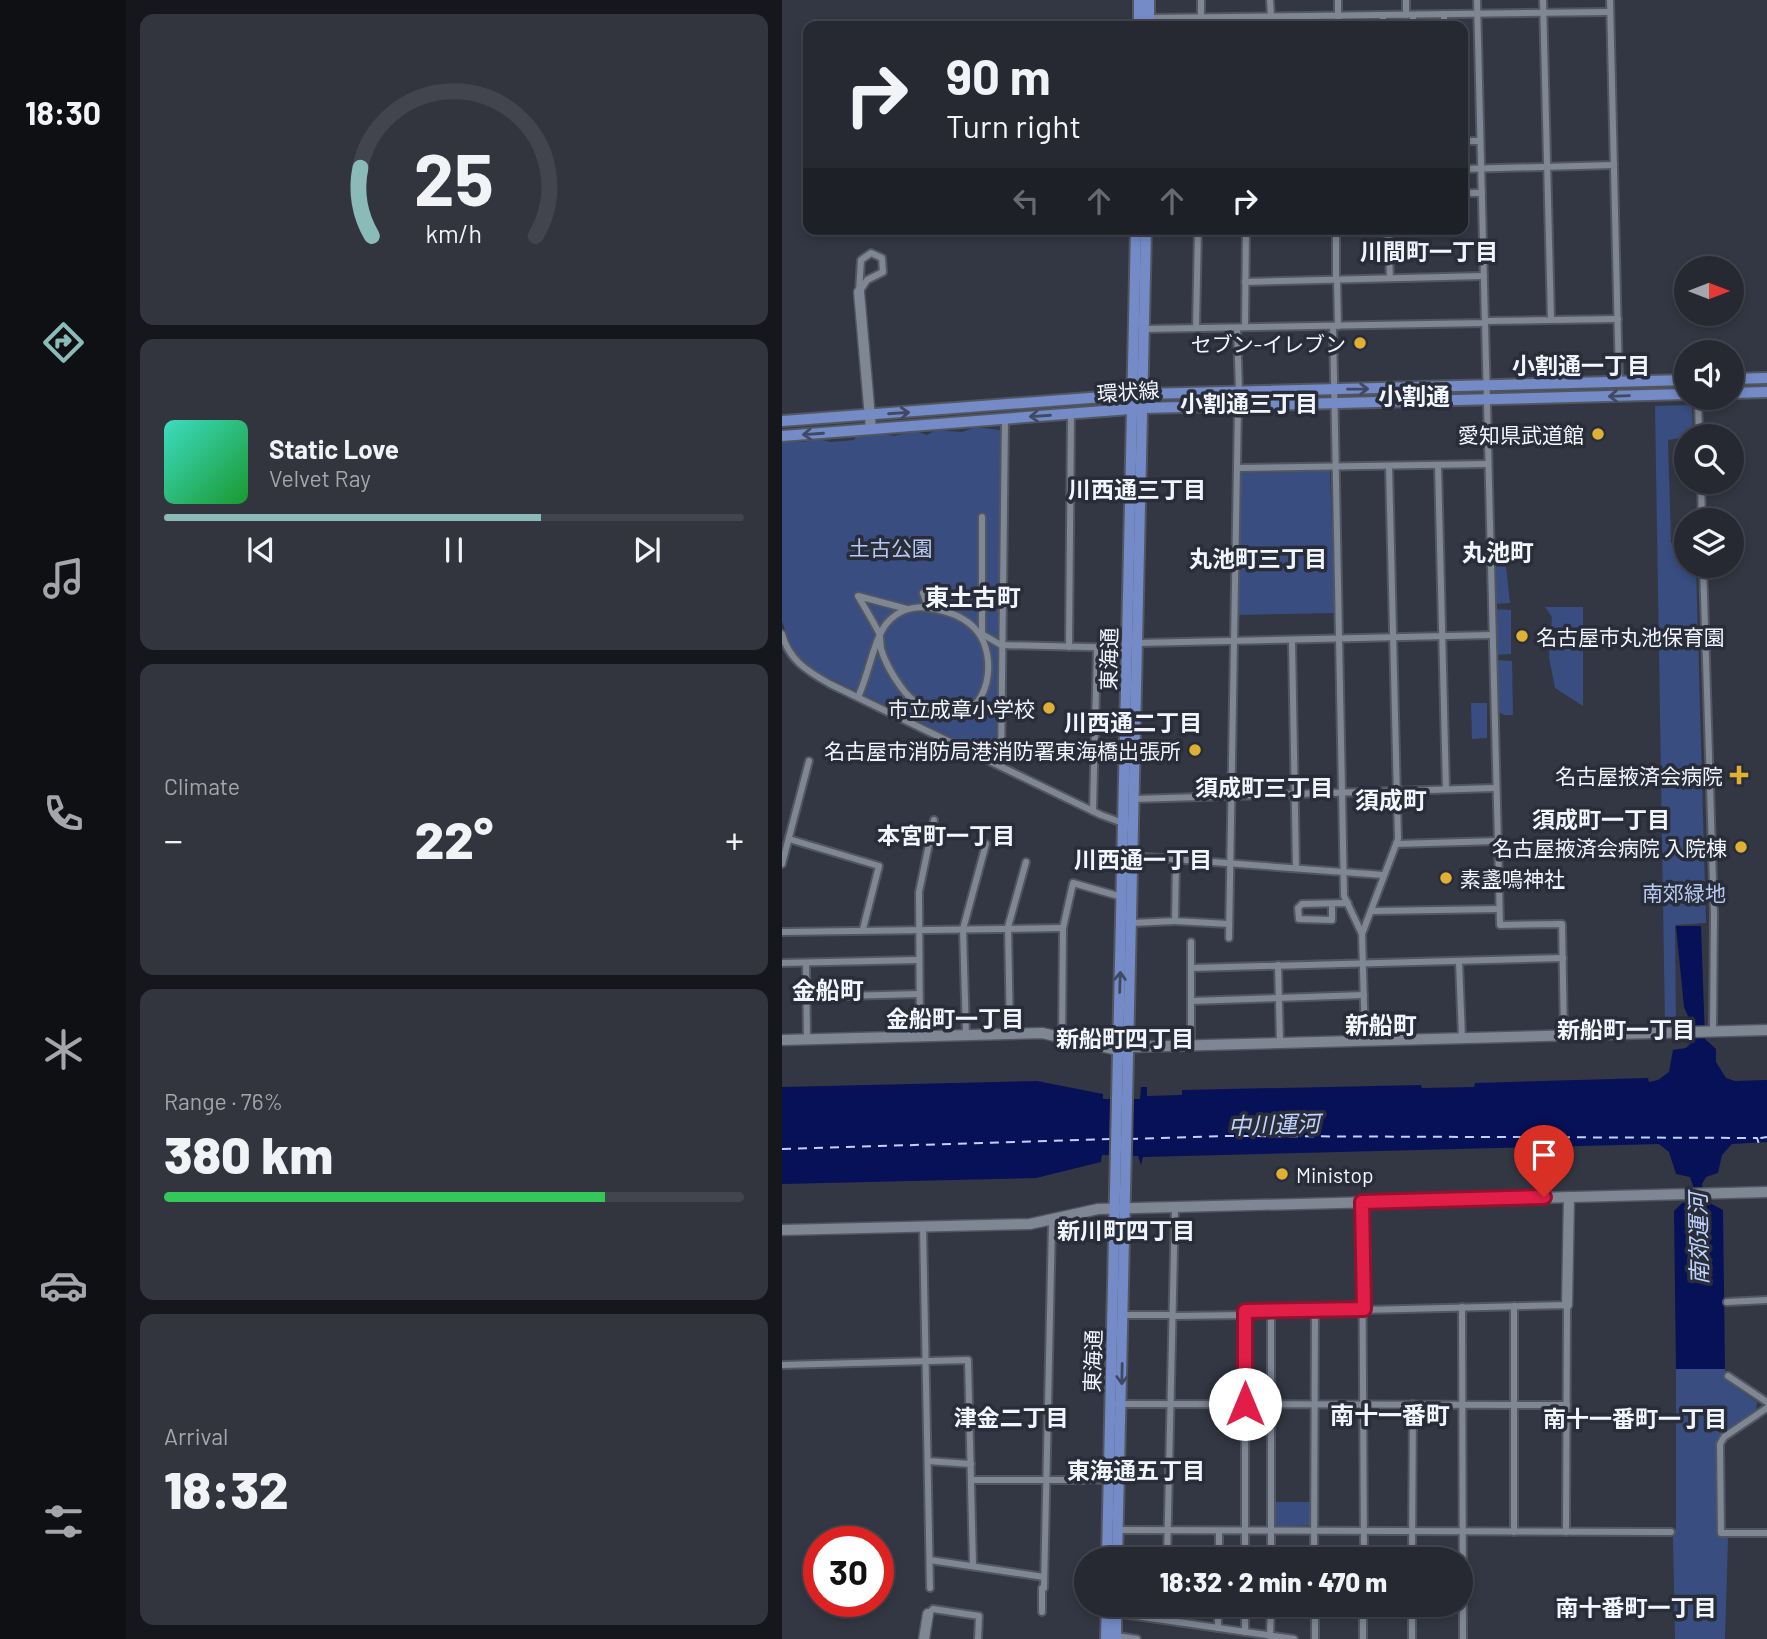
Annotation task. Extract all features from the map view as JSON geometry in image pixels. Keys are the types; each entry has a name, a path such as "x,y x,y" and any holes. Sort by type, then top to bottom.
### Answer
{"main road":[{"path":"1139,0 1139,21"},
{"path":"1149,0 1149,21"},
{"name":"東海通","path":"1124,1049 1122,897 1130,799 1138,409 1136,235"},
{"name":"東海通","path":"1138,395 1144,329 1146,235"},
{"path":"1744,379 1767,378"},
{"name":"環状線","path":"782,421 1138,395 1674,380"},
{"path":"1744,393 1767,392"},
{"name":"環状線","path":"782,436 1138,409 1674,394"},
{"path":"1115,1547 1113,1530 1115,1404 1123,1315 1120,1208 1124,1049 1132,923 1133,856 1129,825"},
{"name":"東海通","path":"1109,1547 1113,1530 1109,1480 1115,1404 1120,1208"},
{"path":"1108,1617 1112,1638"},
{"path":"1112,1638 1115,1617"}],"street":[{"path":"1201,0 1201,18"},
{"path":"1270,0 1276,21"},
{"path":"1338,0 1338,21"},
{"path":"1406,0 1412,21"},
{"path":"1477,0 1500,925 1562,924 1564,1035"},
{"path":"1543,0 1551,320"},
{"path":"1610,0 1619,382"},
{"path":"1162,21 1248,17 1610,12"},
{"path":"1383,15 1383,21"},
{"path":"1444,15 1444,21"},
{"path":"1308,21 1309,16"},
{"path":"1468,141 1480,141"},
{"path":"1468,169 1614,165"},
{"path":"1468,193 1482,193"},
{"path":"1196,328 1198,235"},
{"path":"1239,391 1246,235"},
{"path":"1336,235 1334,404 1341,638 1344,896 1362,934 1365,1040"},
{"path":"1389,235 1390,278"},
{"path":"859,292 862,285 883,272 885,264 878,255 871,253 861,260 859,292 871,429"},
{"path":"1245,282 1484,276"},
{"path":"1144,329 1618,319"},
{"path":"1229,938 1238,406"},
{"path":"1069,647 1071,414"},
{"path":"1001,766 1004,419"},
{"path":"1236,468 1487,464"},
{"path":"1438,465 1446,789"},
{"path":"1362,934 1374,911 1383,875 1396,844 1398,791 1389,466"},
{"path":"907,609 858,596 880,636 885,659 901,688 911,698 931,711 960,715 974,707 986,689 987,653 981,635 982,517"},
{"path":"1703,578 1714,913 1711,1031"},
{"path":"923,593 928,607"},
{"path":"858,697 880,636 895,614 907,609 928,607 957,616 981,635 1001,645 1097,648 1292,639 1492,635"},
{"path":"782,634 791,656 799,664 858,697 1093,811 1129,825"},
{"path":"1292,639 1296,868"},
{"path":"1093,811 1097,648"},
{"path":"782,864 786,838 809,761"},
{"path":"1130,799 1495,788"},
{"path":"920,1037 917,928 921,876 934,820"},
{"path":"786,838 879,866 862,929"},
{"path":"1396,844 1497,841"},
{"path":"966,1035 963,929 986,844"},
{"path":"1133,856 1383,875"},
{"path":"1175,921 1176,860"},
{"path":"1010,1034 1008,927 1026,862"},
{"path":"1062,1038 1063,928 1074,883 1122,897"},
{"path":"1332,904 1332,920 1299,919 1298,908 1302,904 1348,903"},
{"path":"1374,911 1499,909"},
{"path":"1132,923 1175,921 1229,925"},
{"path":"782,932 1063,928"},
{"path":"1190,1045 1191,942"},
{"path":"1191,968 1563,958"},
{"path":"782,963 918,960"},
{"path":"1459,961 1462,1038"},
{"path":"805,963 807,1039"},
{"path":"1278,965 1280,1043"},
{"path":"806,998 919,994"},
{"path":"1191,1001 1364,995"},
{"path":"782,1040 1042,1033 1124,1049 1767,1030"},
{"path":"782,1230 1052,1222 1098,1209 1120,1208 1767,1192"},
{"path":"1567,1532 1569,1197"},
{"path":"1362,1202 1364,1547"},
{"path":"1167,1547 1175,1206"},
{"path":"1042,1612 1052,1222"},
{"path":"923,1227 930,1588"},
{"path":"1727,1302 1767,1300"},
{"path":"1245,1547 1245,1311 1567,1305"},
{"path":"1514,1532 1515,1306"},
{"path":"1462,1307 1463,1639"},
{"path":"1314,1547 1315,1310"},
{"path":"1271,1311 1271,1547"},
{"path":"1123,1315 1245,1315"},
{"path":"782,1365 968,1360 973,1566"},
{"path":"1728,1376 1767,1402"},
{"path":"1115,1404 1567,1405"},
{"path":"1412,1547 1413,1404"},
{"path":"1767,1408 1724,1437 1720,1444 1721,1533 1767,1534"},
{"path":"928,1461 971,1464"},
{"path":"971,1480 1109,1480"},
{"path":"1113,1530 1671,1532"},
{"path":"1219,1531 1219,1547"},
{"path":"930,1560 1044,1577"},
{"path":"924,1639 928,1614 933,1609 979,1616 977,1639"},
{"path":"1152,1617 1294,1639"},
{"path":"1218,1617 1218,1628"},
{"path":"1245,1617 1245,1632"},
{"path":"1270,1636 1271,1617"},
{"path":"1315,1617 1315,1639"},
{"path":"1363,1639 1364,1617"},
{"path":"1412,1617 1412,1639"},
{"path":"1112,1638 1137,1639"}],"green space":[{"name":"南郊緑地","path":"1674,405 1674,410 1692,410 1693,424 1674,424 1674,439 1668,440 1674,578 1696,578 1706,923 1675,925 1676,1024 1665,1024 1655,406"},
{"name":"土古公園","path":"976,427 999,430 1003,435 996,759 815,671 795,654 782,621 782,442 805,442 814,438 831,442 854,440 856,437 879,433 894,436 915,431 927,435 936,430 962,432"},
{"path":"1330,471 1335,613 1237,615 1239,478 1242,473"},
{"path":"1499,564 1506,566 1510,603 1495,604 1494,568"},
{"path":"1545,607 1583,607 1583,706 1555,688 1549,657 1552,617"},
{"path":"1495,609 1511,610 1511,654 1496,655"},
{"path":"1496,660 1512,661 1513,715 1504,715 1497,711"},
{"path":"1471,703 1487,703 1487,738 1472,739"},
{"path":"1676,1369 1725,1369 1727,1381 1757,1402 1756,1411 1722,1434 1717,1444 1718,1535 1728,1538 1725,1639 1675,1639 1673,1537 1676,1528"},
{"path":"1274,1502 1312,1502 1312,1525 1275,1527"}],"water":[{"path":"1676,926 1701,926 1705,1039 1716,1049 1716,1062 1726,1078 1735,1081 1767,1080 1767,1142 1732,1144 1722,1155 1718,1173 1706,1177 1702,1184 1706,1201 1723,1210 1725,1369 1676,1369 1674,1211 1682,1203 1690,1202 1693,1186 1690,1177 1676,1174 1669,1152 1659,1144 1143,1157 1141,1165 1138,1156 1102,1155 1101,1162 1036,1178 782,1184 782,1087 1037,1081 1103,1094 1103,1099 1140,1099 1141,1087 1147,1087 1147,1096 1182,1095 1182,1090 1421,1085 1422,1088 1474,1087 1475,1083 1648,1078 1649,1082 1658,1080 1669,1072 1673,1050 1686,1048 1691,1043 1691,1023 1684,1007"}],"ferry route":[{"path":"1129,1139 1224,1136 1757,1138 1759,1144 1761,1138 1767,1137"},
{"path":"782,1149 1113,1139"}],"place":[{"name":"セブン-イレブン","path":"1360,343"},
{"name":"愛知県武道館","path":"1598,434"},
{"name":"名古屋市丸池保育園","path":"1522,636"},
{"name":"市立成章小学校","path":"1049,708"},
{"name":"名古屋市消防局港消防署東海橋出張所","path":"1195,750"},
{"name":"名古屋掖済会病院","path":"1739,775"},
{"name":"名古屋掖済会病院 入院棟","path":"1741,847"},
{"name":"素盞鳴神社","path":"1446,878"},
{"name":"Ministop","path":"1282,1174"}],"district":[{"name":"川間町一丁目","path":"1429,251"},
{"name":"小割通一丁目","path":"1581,365"},
{"name":"小割通","path":"1414,395"},
{"name":"小割通三丁目","path":"1249,403"},
{"name":"川西通三丁目","path":"1137,489"},
{"name":"丸池町","path":"1498,551"},
{"name":"丸池町三丁目","path":"1258,558"},
{"name":"東土古町","path":"973,596"},
{"name":"川西通二丁目","path":"1133,722"},
{"name":"須成町三丁目","path":"1264,787"},
{"name":"須成町","path":"1391,799"},
{"name":"須成町一丁目","path":"1601,819"},
{"name":"本宮町一丁目","path":"946,835"},
{"name":"川西通一丁目","path":"1143,859"},
{"name":"金船町","path":"828,989"},
{"name":"金船町一丁目","path":"955,1018"},
{"name":"新船町","path":"1381,1024"},
{"name":"新船町一丁目","path":"1626,1029"},
{"name":"新船町四丁目","path":"1125,1038"},
{"name":"新川町四丁目","path":"1126,1230"},
{"name":"南十一番町","path":"1390,1414"},
{"name":"津金二丁目","path":"1011,1417"},
{"name":"南十一番町一丁目","path":"1635,1418"},
{"name":"東海通五丁目","path":"1136,1470"},
{"name":"南十番町一丁目","path":"1636,1607"}],"route":[{"path":"1245,1404 1245,1311 1364,1309 1362,1202 1544,1197"}],"water label":[{"name":"中川運河","path":"1274,1124"},
{"name":"南郊運河","path":"1698,1239"}]}
